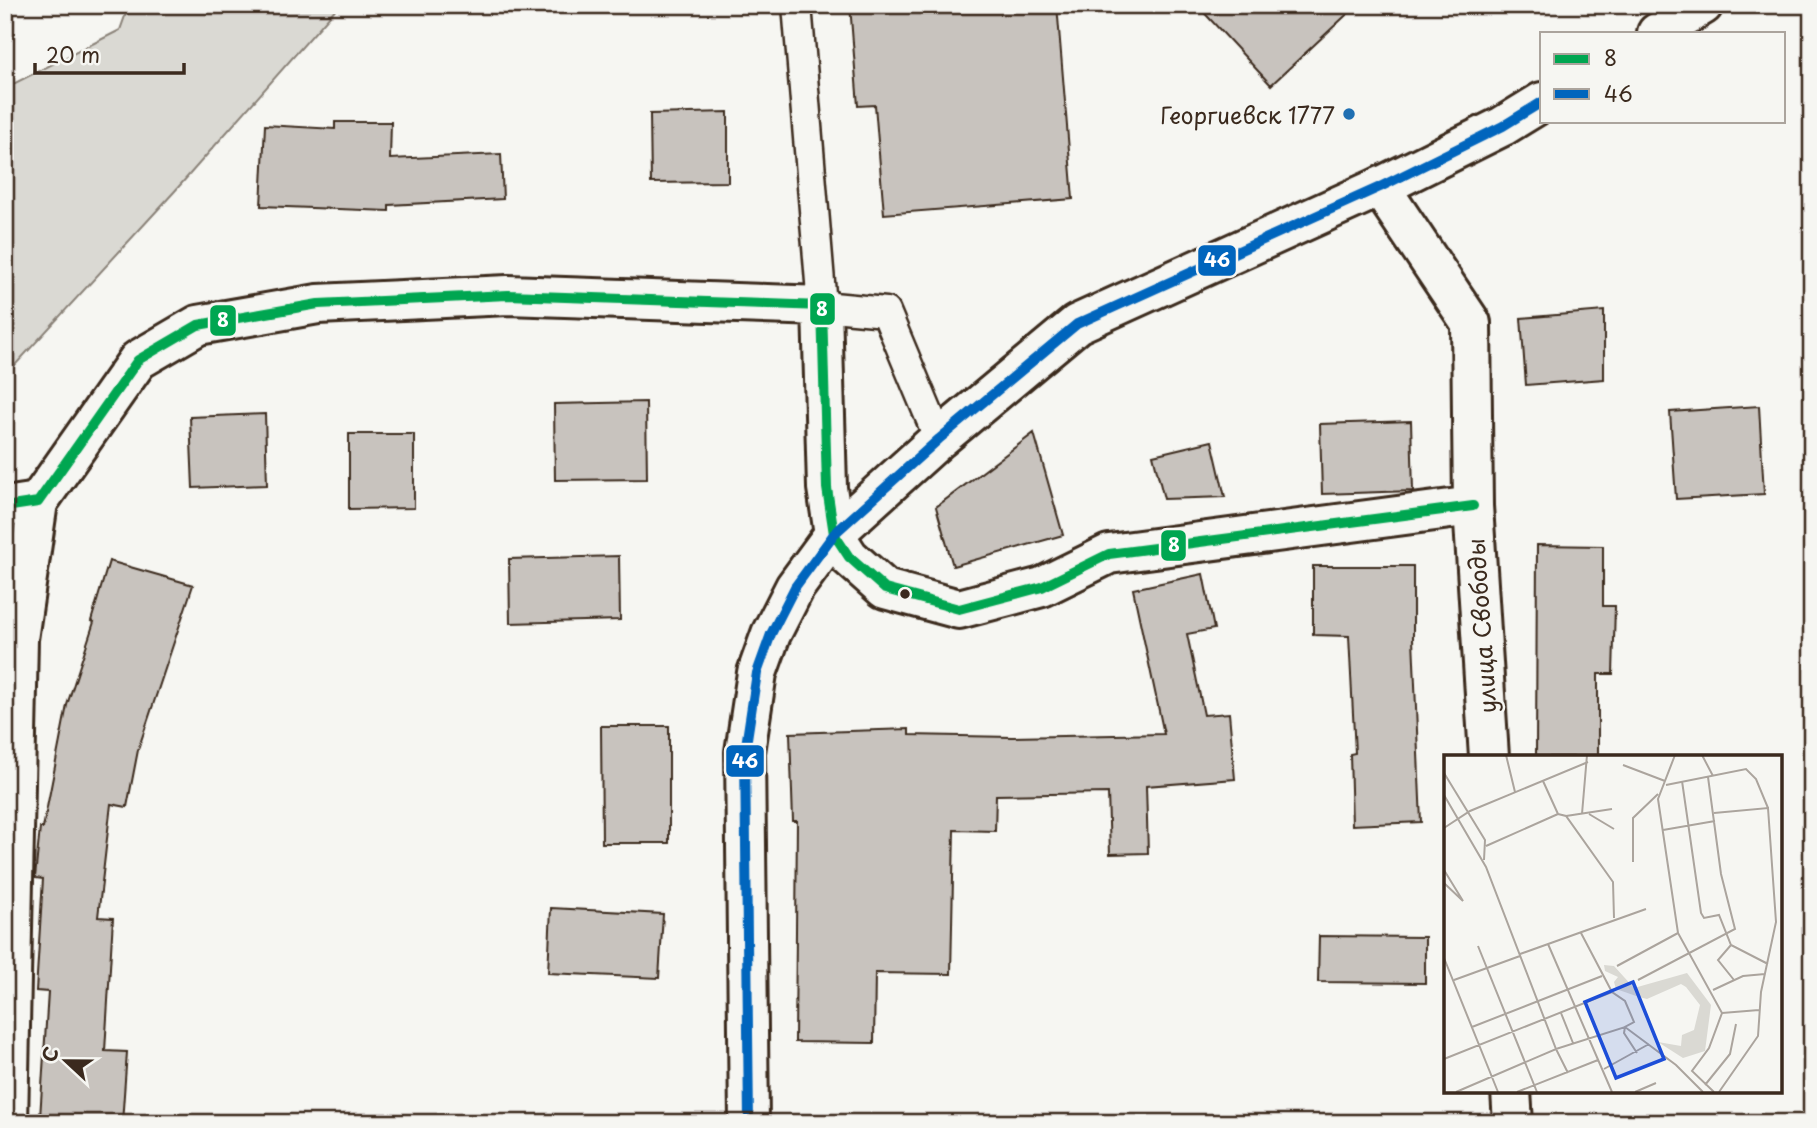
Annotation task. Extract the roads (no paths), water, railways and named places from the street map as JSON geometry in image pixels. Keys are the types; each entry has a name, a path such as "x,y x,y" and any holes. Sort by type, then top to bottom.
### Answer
{"street":[{"path":"1659,32 1703,5"},
{"path":"749,1123 745,752 757,673 771,634 795,587 834,534 939,439 1076,324 1380,187 1503,126 1540,103"},
{"name":"улица Свободы","path":"1380,187 1471,323 1473,506 1489,755"},
{"path":"8,1123 22,505 138,360 198,325 318,304 508,295 821,306 827,488 834,534 849,557 885,589 959,609 1042,587 1109,554 1473,506"},
{"path":"1511,1093 1513,1123"}],"lane":[{"path":"797,5 821,306 886,312 939,439"}],"place":[{"name":"Георгиевск 1777","path":"1349,114"}]}
